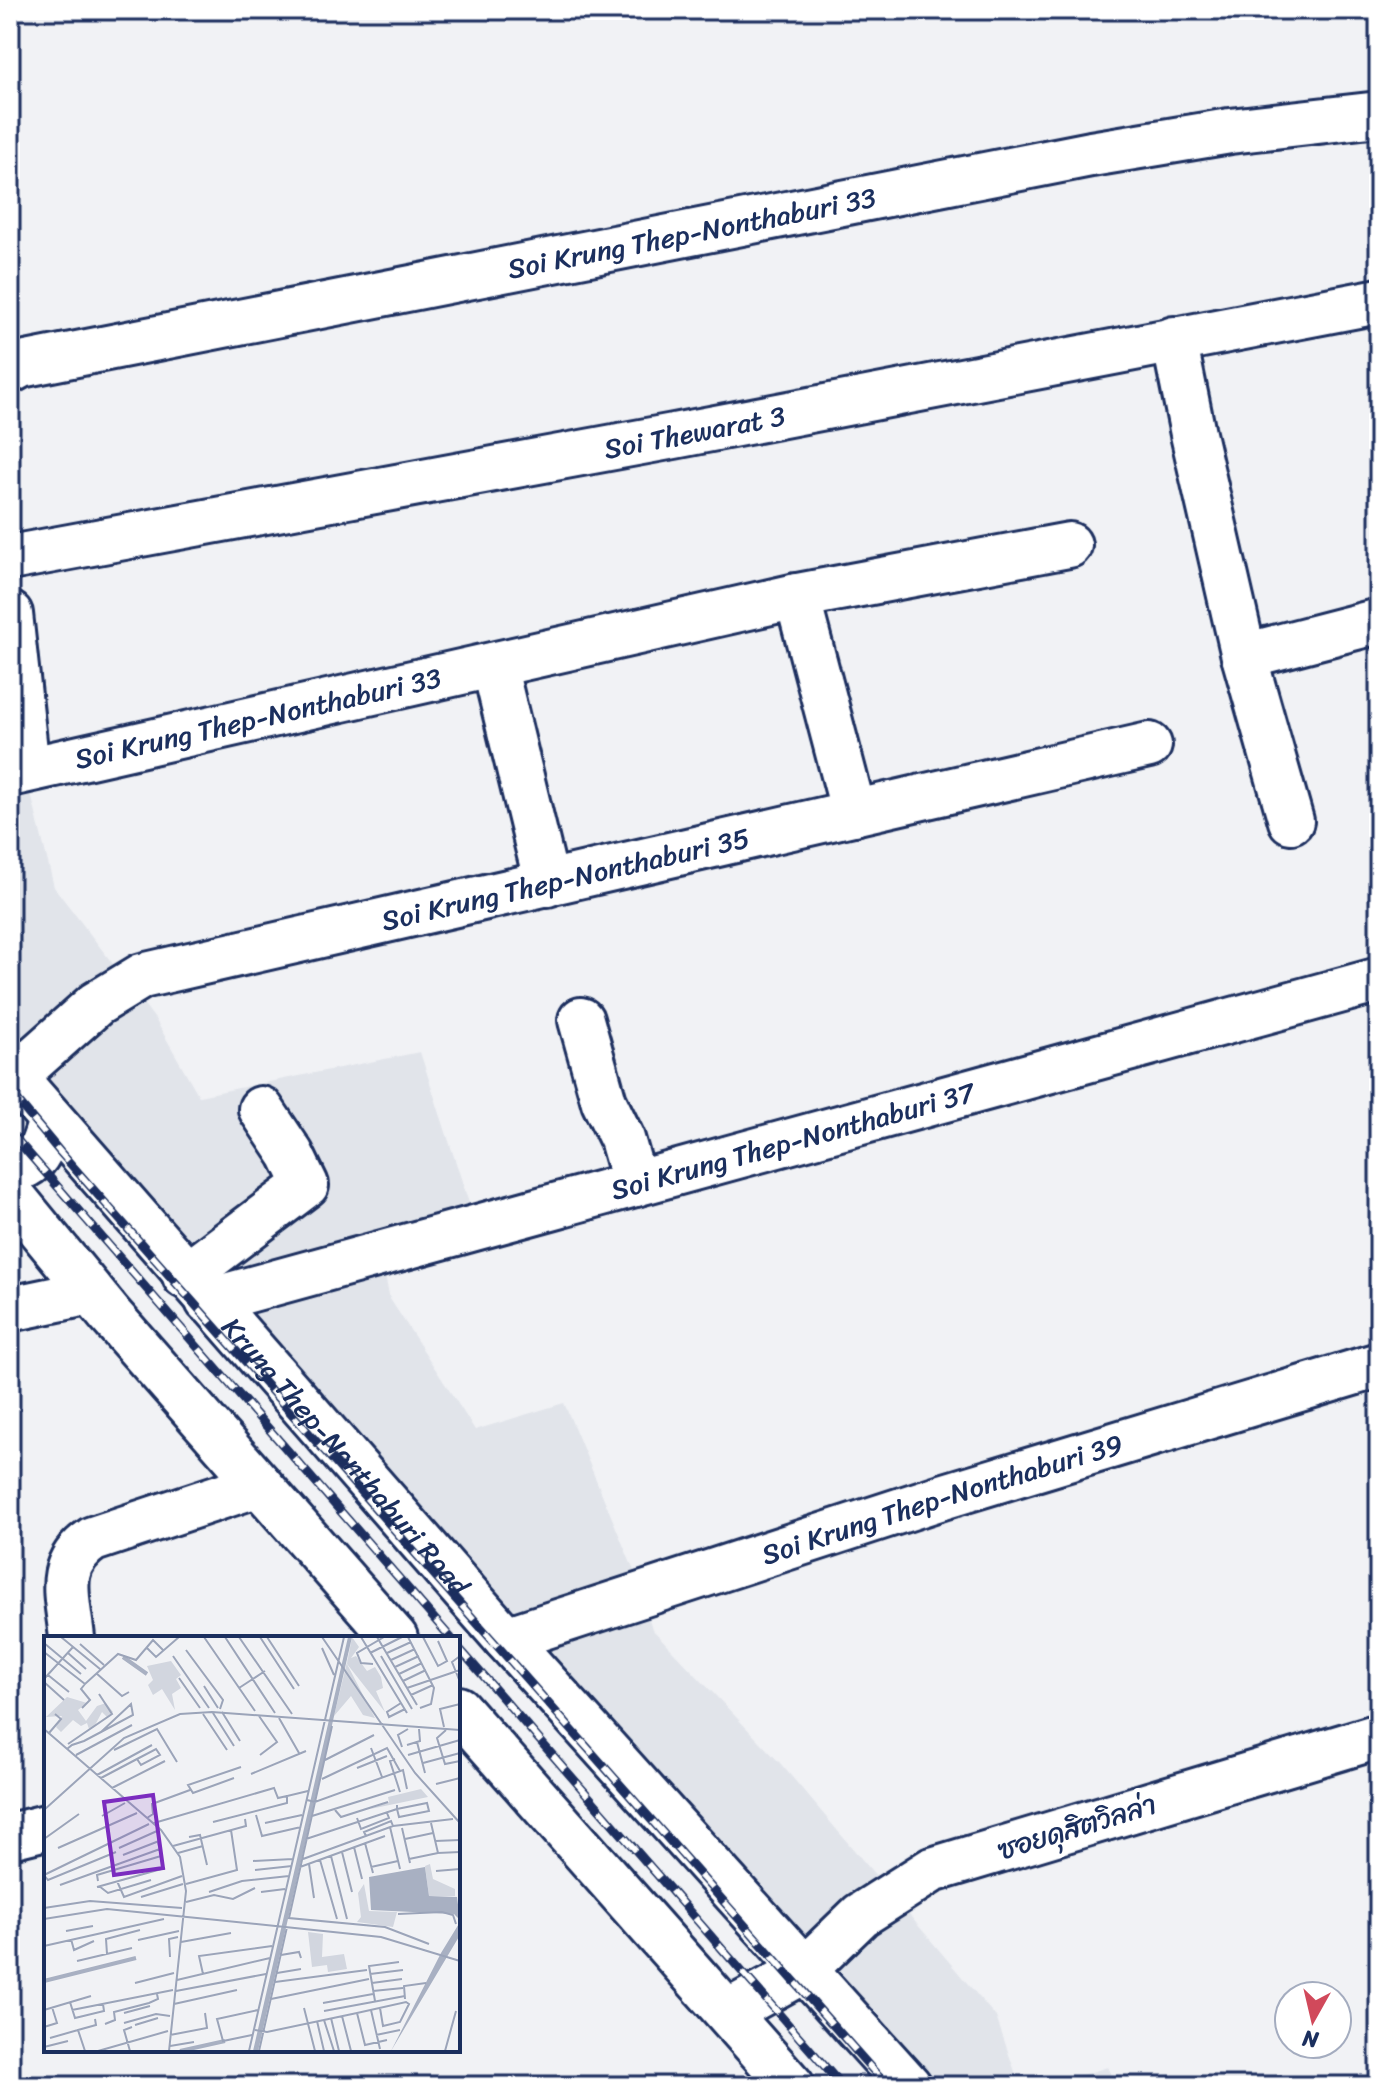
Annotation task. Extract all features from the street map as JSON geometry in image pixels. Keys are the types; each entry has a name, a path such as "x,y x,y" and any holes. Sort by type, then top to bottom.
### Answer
{"street":[{"name":"Soi Krung Thep-Nonthaburi 33","path":"10,371 21,365 1091,154 1230,131 1379,114"},
{"name":"Soi Thewarat 3","path":"10,558 765,419 1379,301"},
{"path":"1174,339 1244,656 1291,821"},
{"name":"Soi Krung Thep-Nonthaburi 33","path":"19,771 797,596 1069,545"},
{"path":"797,596 854,813"},
{"path":"10,614 19,771"},
{"path":"1244,656 1379,621"},
{"path":"494,665 547,884"},
{"name":"Soi Krung Thep-Nonthaburi 35","path":"12,1075 96,1004 142,976 1149,745"},
{"name":"Soi Krung Thep-Nonthaburi 37","path":"196,1288 635,1184 1379,980"},
{"path":"581,1020 604,1102 626,1149 635,1184"},
{"name":"Krung Thep-Nonthaburi Road","path":"12,1075 506,1639 909,2086"},
{"path":"196,1288 322,1179 291,1154 261,1109"},
{"path":"10,1169 27,1166 36,1159 51,1120"},
{"path":"10,1193 91,1292 393,1636"},
{"path":"10,1309 91,1292"},
{"name":"Soi Krung Thep-Nonthaburi 39","path":"506,1639 942,1497 1379,1365"},
{"path":"72,1636 66,1580 70,1560 80,1548 93,1539 259,1484"},
{"path":"460,1711 792,2086"},
{"name":"ซอยดุสิตวิลล่า","path":"728,2012 803,1971 861,1915 932,1870 1379,1736"},
{"path":"10,1836 44,1828"}],"shaded area":[{"path":"29,786 54,887 155,1019 199,1096 420,1052 469,1203 375,1231 390,1299 475,1430 564,1403 637,1578 652,1629 780,1763 996,2017 1020,2086 933,2086 10,1044 10,790"},
{"path":"1108,2067 1115,2086 1046,2086"}],"railway":[{"path":"10,1092 887,2086"},
{"path":"10,1132 449,1636"},
{"path":"460,1649 842,2086"}]}
